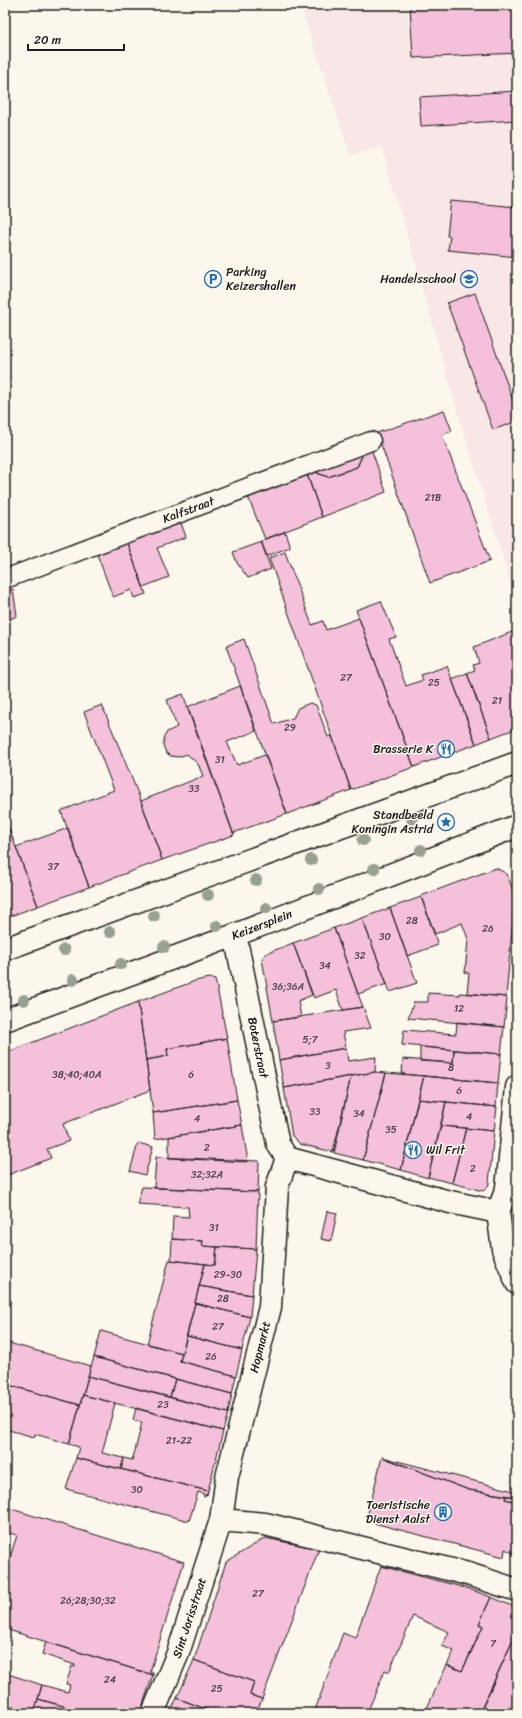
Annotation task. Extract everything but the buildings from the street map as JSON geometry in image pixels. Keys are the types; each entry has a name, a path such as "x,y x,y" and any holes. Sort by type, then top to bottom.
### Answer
{"street":[{"path":"5,949 516,768"},
{"name":"Keizersplein","path":"5,1020 235,935 517,826"},
{"name":"Boterstraat","path":"235,935 278,1144 287,1158"},
{"path":"517,1087 507,1188 498,1212 503,1249 517,1283"},
{"path":"287,1158 450,1202 498,1212"},
{"name":"Hopmarkt","path":"221,1520 227,1477 270,1306 277,1187 287,1158"},
{"path":"221,1520 265,1524 468,1574 517,1590"},
{"name":"Sint Jorisstraat","path":"153,1713 178,1653 221,1520"}],"lane":[{"name":"Kalfstraat","path":"5,579 371,441"}],"shaded area":[{"name":"Handelsschool","path":"300,5 517,5 517,603 455,403 382,146 351,156"}],"place":[{"name":"Parking Keizershallen","path":"213,279"},
{"name":"Handelsschool","path":"469,279"},
{"name":"Brasserie K","path":"446,749"},
{"name":"Standbeeld Koningin Astrid","path":"446,822"},
{"name":"Wil Frit","path":"413,1150"},
{"name":"Toeristische Dienst Aalst","path":"443,1512"}]}
